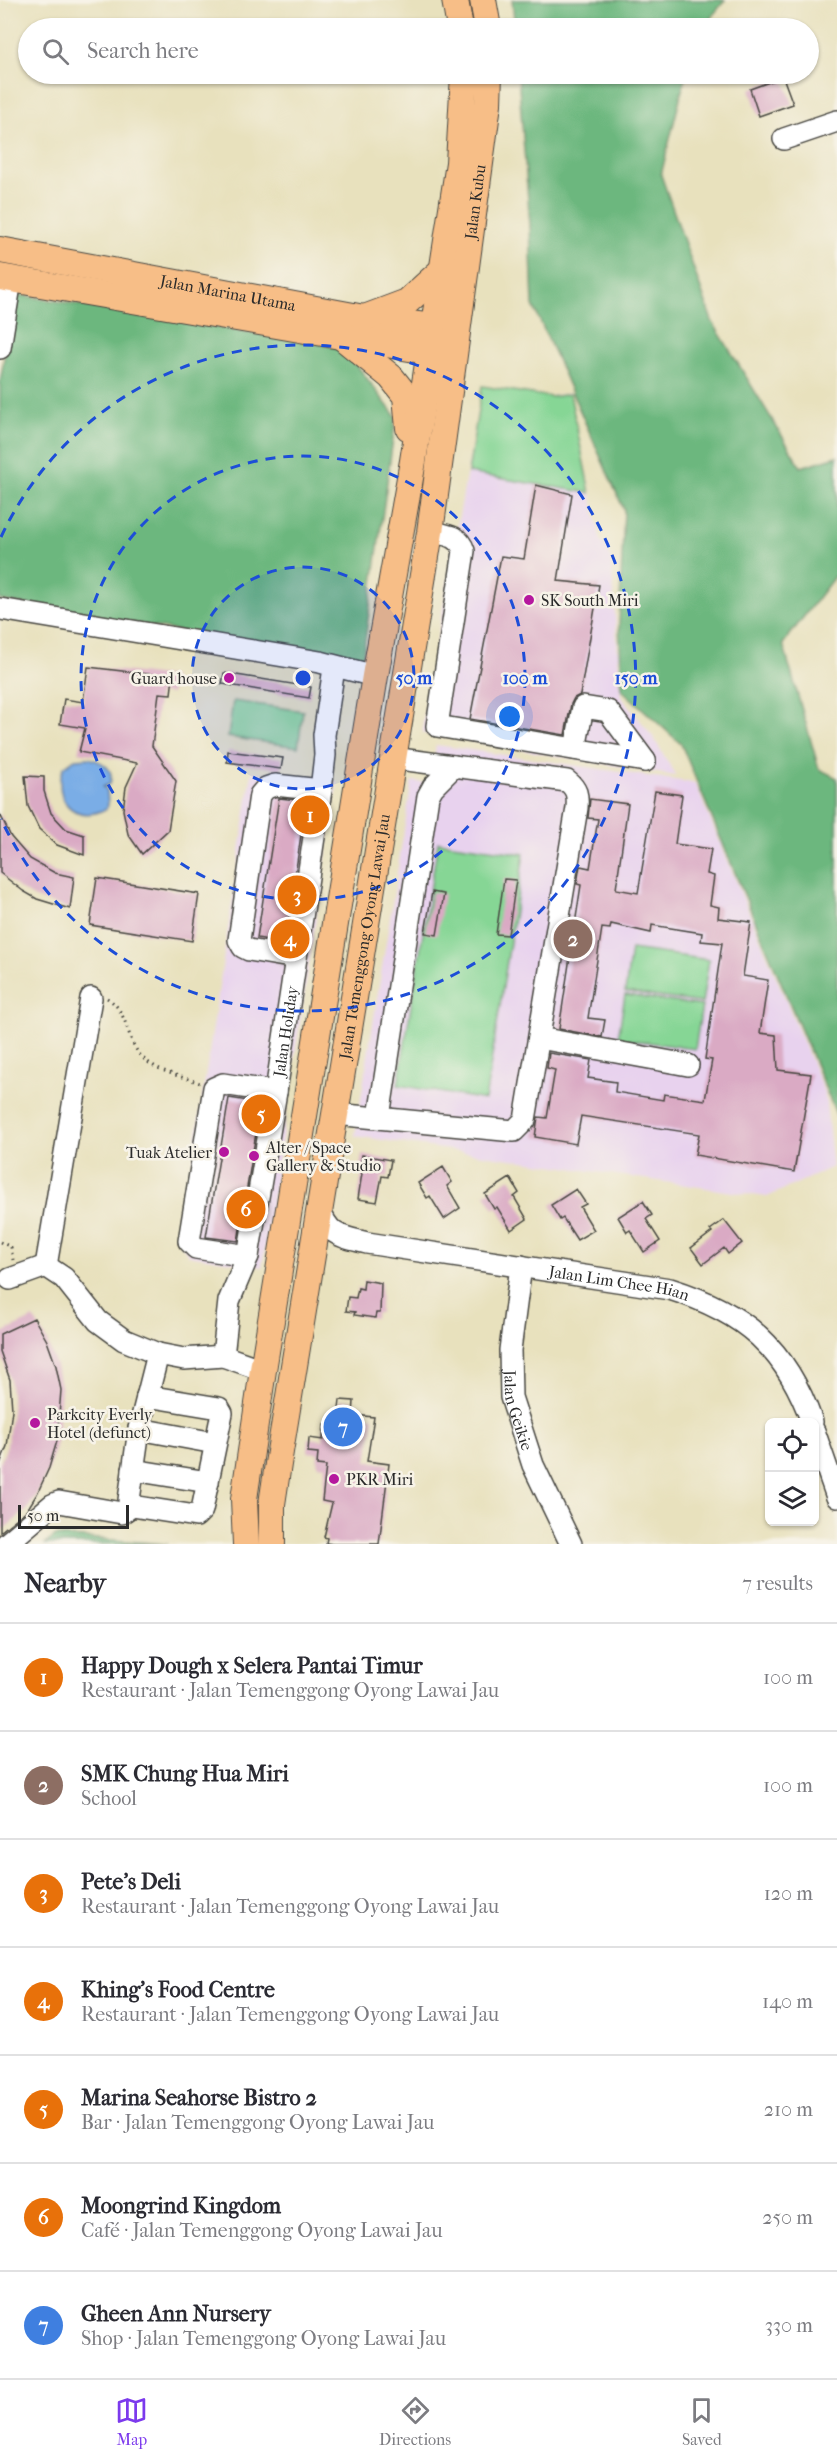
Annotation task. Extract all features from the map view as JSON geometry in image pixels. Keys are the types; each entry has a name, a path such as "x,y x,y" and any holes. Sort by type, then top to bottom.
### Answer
{"main road":[{"path":"456,0 459,18"},
{"path":"483,0 486,18"},
{"name":"Jalan Kubu","path":"443,341 441,271 459,163 463,84"},
{"name":"Jalan Kubu","path":"443,341 488,105 489,84"},
{"name":"Jalan Marina Utama","path":"0,250 364,318 443,341"},
{"path":"364,318 407,302 441,271"},
{"name":"Jalan Marina Utama","path":"5,278 340,335 443,341"},
{"path":"340,335 391,377 405,396 413,461"},
{"name":"Jalan Temenggong Oyong Lawai Jau","path":"246,1544 244,1499 263,1370 375,676 413,461 443,341"},
{"name":"Jalan Temenggong Oyong Lawai Jau","path":"272,1544 272,1504 283,1431 430,532 443,341"},
{"path":"283,1431 263,1370 278,1350 305,1302"}],"street":[{"path":"784,139 837,121"},
{"path":"0,348 5,278"},
{"path":"430,532 456,536 464,550 437,726 575,749"},
{"path":"0,609 226,645 320,662 334,668 375,676"},
{"name":"Jalan Holiday","path":"224,1356 229,1301 248,1256 276,1092 326,755 324,735 334,668"},
{"path":"335,1114 514,1131 525,1120 578,796 575,787 567,781 392,758"},
{"path":"379,1117 428,796 454,766"},
{"path":"296,958 249,950 243,947 239,940 260,795 266,788 275,785 321,790"},
{"path":"46,1266 91,998"},
{"path":"538,1038 688,1065"},
{"path":"248,1256 196,1248 189,1241 214,1088 223,1084 276,1092"},
{"name":"Jalan Lim Chee Hian","path":"319,1209 326,1226 332,1232 367,1243 670,1289 704,1299 760,1336 784,1365 811,1418"},
{"name":"Jalan Lim Chee Hian","path":"311,1261 333,1248 367,1243"},
{"path":"46,1266 64,1278 98,1321 124,1340 158,1354 184,1359 224,1356 263,1370"},
{"path":"13,1278 46,1266"},
{"name":"Jalan Geikie","path":"521,1266 510,1350 511,1397 533,1465 571,1544"},
{"path":"132,1506 129,1500 140,1429 158,1354"},
{"path":"6,1544 52,1505 59,1502 122,1513 132,1506 196,1516 202,1510 222,1413 219,1408 147,1396"},
{"path":"140,1429 215,1443"},
{"path":"819,1445 837,1497"},
{"path":"133,1470 208,1482"}],"path":[{"path":"91,998 103,996 115,1003 125,1019 134,1046 142,1057 156,1068 214,1088"},
{"path":"0,1242 11,1247 13,1278"}],"shaded area":[{"name":"SK South Miri","path":"482,386 550,396 570,393 601,542 605,545 611,558 621,696 653,737 676,776 423,733 423,722"},
{"path":"436,745 695,783 825,1094 833,1167 767,1197 355,1136 412,781 431,784"},
{"path":"252,772 337,782 262,1267 189,1255 180,1243"}],"green space":[{"path":"512,0 725,0 711,18 514,18"},
{"path":"519,84 684,84 661,175 712,321 801,467 837,456 837,573 783,644 819,769 837,778 837,1116 681,744 622,690 619,625 624,510 533,305 530,225"},
{"path":"14,294 344,348 396,417 362,663 0,600 0,383"},
{"path":"482,386 551,397 570,394 590,493 468,473"},
{"path":"233,701 303,711 298,747 228,737"},
{"path":"438,842 524,854 485,1100 398,1085"},
{"path":"631,949 709,960 702,1003 625,992"},
{"path":"625,995 702,1006 695,1049 618,1038"},
{"path":"56,1536 167,1544 45,1544"}],"water":[{"path":"89,758 107,766 111,778 110,784 103,787 107,790 106,809 84,814 68,806 60,789 64,767 75,759"}],"building":[{"path":"764,84 786,84 793,104 759,116 750,89"},
{"path":"536,485 572,494 558,581 599,585 580,695 574,698 571,704 565,735 470,719 501,556 524,559"},
{"path":"88,667 173,677 171,694 159,693 152,746 176,781 168,830 142,854 128,834 123,810 126,787 137,763 79,752 85,728 60,724 64,699 83,702"},
{"path":"224,673 311,687 309,698 222,684"},
{"path":"228,751 283,758 281,769 227,762"},
{"path":"25,776 44,777 44,791 51,813 66,829 84,835 84,855 57,845 39,829 28,806"},
{"path":"655,791 682,795 675,844 711,849 707,874 714,876 710,905 719,907 718,918 751,922 743,976 768,980 760,1033 776,1035 778,1070 811,1074 794,1172 695,1155 699,1134 581,1116 576,1144 535,1137 538,1117 547,1118 555,1070 547,1068 549,1053 591,1060 588,1078 616,1082 615,1092 663,1100 664,1094 705,1100 712,1060 705,1059 722,943 701,941 702,933 652,925 651,933 611,924 610,929 602,928 588,1018 605,1020 602,1037 559,1029 581,885 577,884 580,866 590,868 598,819 588,818 590,799 628,804 616,889 638,893"},
{"path":"279,798 306,801 285,943 257,938"},
{"path":"0,814 11,837 30,859 55,873 74,877 70,909 37,899 0,873"},
{"path":"97,878 199,894 192,941 90,925"},
{"path":"504,879 516,880 508,935 496,934"},
{"path":"432,892 444,894 437,935 425,933"},
{"path":"229,1098 261,1103 238,1241 206,1237"},
{"path":"362,1155 391,1160 388,1177 382,1176 377,1202 358,1199"},
{"path":"443,1167 452,1182 447,1186 460,1208 444,1219 430,1196 427,1198 418,1183"},
{"path":"510,1178 519,1193 514,1197 527,1219 511,1230 497,1207 494,1209 485,1194"},
{"path":"576,1189 586,1204 580,1207 594,1230 577,1240 563,1218 560,1220 551,1205"},
{"path":"643,1201 652,1215 646,1219 660,1241 644,1252 630,1230 627,1232 618,1217"},
{"path":"724,1220 742,1243 728,1254 724,1248 703,1264 691,1248"},
{"path":"364,1280 381,1283 380,1313 376,1313 375,1318 354,1315 355,1312 346,1311 348,1297 356,1298 358,1288 363,1289"},
{"name":"Parkcity Everly Hotel (defunct)","path":"34,1318 47,1341 61,1390 57,1441 49,1468 27,1510 0,1532 0,1464 7,1446 12,1410 10,1380 0,1351 0,1334"},
{"path":"340,1400 354,1401 353,1415 374,1417 367,1461 389,1464 379,1544 333,1544 326,1543 327,1538 324,1537 332,1503 322,1501 326,1466 317,1465 318,1453 308,1452 309,1438 323,1440 324,1424 337,1426"}],"place":[{"name":"SK South Miri","path":"529,600"},
{"name":"Guard house","path":"229,678"},
{"name":"Happy Dough x Selera Pantai Timur","path":"310,815"},
{"name":"Pete's Deli","path":"297,895"},
{"name":"Khing's Food Centre","path":"290,939"},
{"name":"SMK Chung Hua Miri","path":"573,939"},
{"name":"Marina Seahorse Bistro 2","path":"261,1114"},
{"name":"Tuak Atelier","path":"224,1152"},
{"name":"Alter / Space Gallery & Studio","path":"254,1156"},
{"name":"Moongrind Kingdom","path":"246,1209"},
{"name":"Parkcity Everly Hotel (defunct)","path":"35,1423"},
{"name":"Gheen Ann Nursery","path":"343,1427"},
{"name":"PKR Miri","path":"334,1479"}]}
